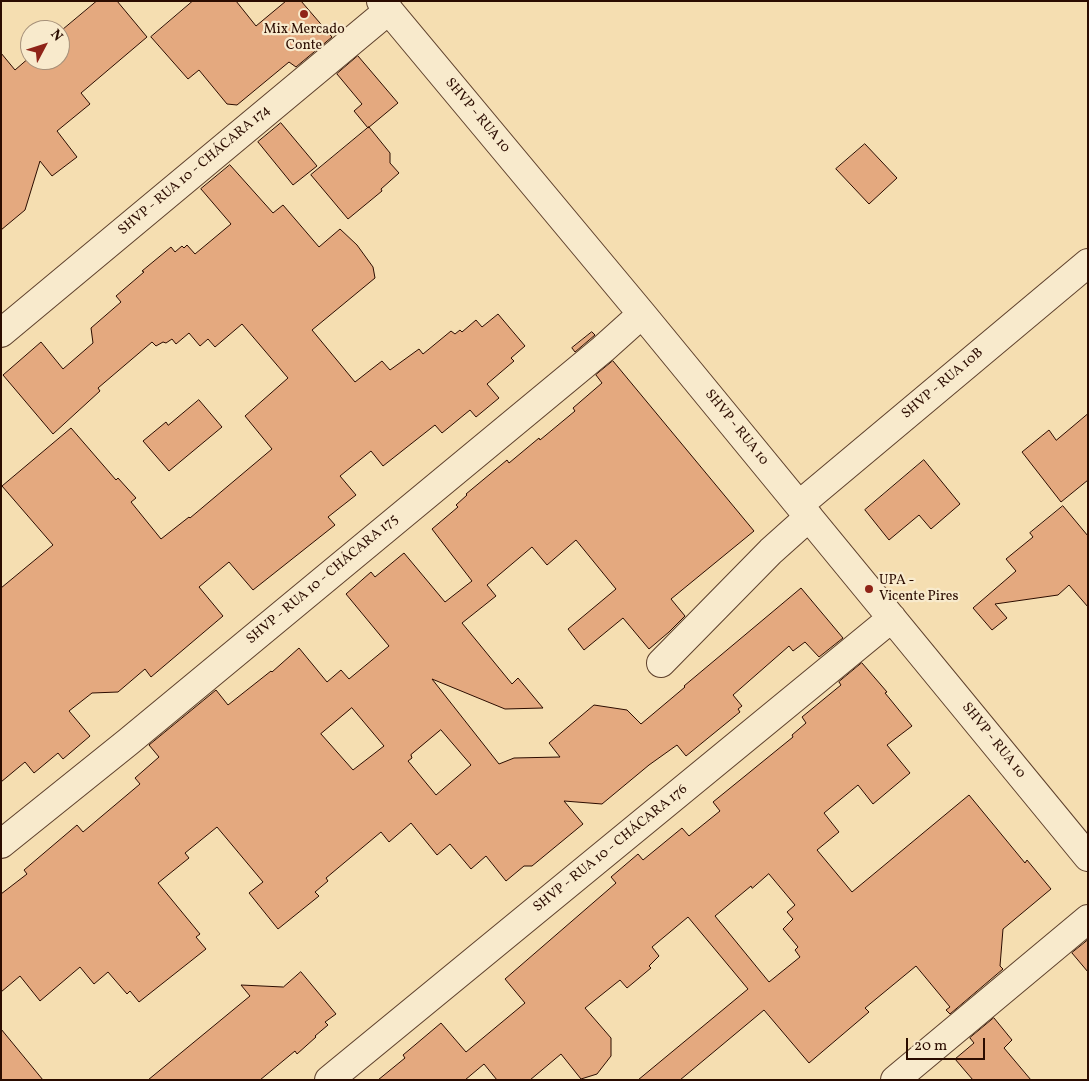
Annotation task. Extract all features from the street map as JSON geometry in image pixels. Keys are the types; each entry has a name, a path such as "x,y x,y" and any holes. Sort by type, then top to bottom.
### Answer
{"street":[{"name":"SHVP - RUA 10","path":"385,6 642,314 1088,857"},
{"name":"SHVP - RUA 10 - CHÁCARA 174","path":"1,333 385,6"},
{"name":"SHVP - RUA 10B","path":"661,663 771,551 804,511 1087,266"},
{"name":"SHVP - RUA 10 - CHÁCARA 175","path":"1,844 159,716 642,314"},
{"name":"SHVP - RUA 10 - CHÁCARA 176","path":"329,1080 892,618"},
{"path":"895,1080 1088,919"}],"building":[{"path":"97,1 117,1 147,37 81,93 90,104 57,131 77,157 52,176 40,161 25,210 1,230 1,53 15,70 20,66 20,70 70,70 70,24"},
{"path":"193,1 236,1 256,26 286,1 301,1 332,37 296,67 289,62 237,105 227,104 199,70 188,79 151,37"},
{"path":"358,56 398,103 368,128 354,111 362,104 337,74"},
{"path":"281,123 317,166 293,185 258,142"},
{"path":"369,127 390,153 390,163 399,173 381,189 382,191 348,219 311,175"},
{"path":"865,144 897,178 869,204 836,169"},
{"path":"230,165 273,213 283,205 319,247 340,229 357,245 373,267 375,278 312,330 355,382 382,361 390,370 419,349 423,354 451,331 455,334 460,330 462,332 476,320 482,327 498,314 525,346 511,358 514,361 487,384 499,398 476,417 470,410 442,433 435,425 383,466 371,451 340,476 356,495 328,517 335,525 253,590 229,562 199,587 223,616 151,677 145,669 118,692 92,693 69,711 90,736 63,759 58,753 34,773 25,762 1,782 1,588 53,545 2,486 71,428 116,480 118,478 136,498 131,502 161,539 190,518 272,449 245,416 288,378 242,324 215,347 208,339 200,346 189,333 176,344 172,339 156,346 152,342 98,388 100,391 53,434 3,375 41,342 63,369 93,343 91,328 121,302 116,296 144,272 142,271 171,247 175,252 182,246 184,248 187,245 195,254 231,224 201,189"},
{"path":"592,332 595,335 575,352 572,348"},
{"path":"613,361 754,531 671,599 685,616 649,649 623,618 584,650 568,629 616,589 576,540 547,565 532,547 487,585 496,596 462,623 512,684 518,678 543,708 505,709 432,679 499,764 514,758 560,757 549,743 594,705 627,710 641,724 801,588 843,638 819,657 805,642 793,651 789,646 733,695 742,706 738,709 740,712 686,756 677,745 649,765 602,804 564,801 583,824 532,866 524,866 506,881 486,856 471,869 450,844 437,855 411,823 389,842 381,832 326,878 328,881 315,892 319,896 278,929 249,893 263,882 217,827 185,853 189,858 158,883 200,934 196,937 206,949 139,1002 130,991 127,994 108,972 94,984 80,967 40,1001 20,976 1,992 1,894 27,874 24,870 77,825 83,832 140,784 135,778 159,757 149,745 216,690 228,705 272,672 299,648 327,682 341,670 349,679 389,646 346,594 371,572 375,577 404,553 445,602 472,581 432,529 458,507 456,505 466,494 507,460 509,463 575,411 573,408 602,383 596,375","holes":["352,708 384,746 353,770 321,734","441,730 471,765 436,795 408,761 412,758 411,755"]},
{"path":"199,400 222,427 169,471 143,441 166,422 168,425"},
{"path":"1088,414 1088,480 1061,502 1022,452 1049,430 1056,440"},
{"path":"924,460 960,504 931,529 919,515 889,540 865,510"},
{"path":"1063,506 1088,536 1088,607 1069,585 1058,595 995,604 1007,618 992,630 973,608 1016,571 1006,559 1033,537 1030,533"},
{"path":"862,663 887,692 885,693 912,726 887,745 910,773 873,804 858,785 824,813 839,832 817,850 852,892 969,795 1025,863 1027,860 1051,889 1003,929 1000,966 1003,969 950,1014 946,1010 950,1007 916,966 865,1008 869,1012 809,1063 764,1010 680,1080 638,1080 748,989 688,917 652,947 659,956 649,966 651,968 627,988 620,980 585,1008 611,1038 611,1056 597,1074 581,1079 561,1054 530,1080 497,1080 484,1064 465,1080 378,1080 405,1058 403,1055 441,1023 466,1052 525,1003 505,979 616,883 611,877 638,854 643,860 682,828 689,836 720,811 713,802 793,737 792,735 806,723 802,717 841,685 839,682","holes":["769,874 795,905 787,912 793,919 783,929 798,947 795,950 800,957 769,982 715,916 751,886 752,888"]},
{"path":"1088,940 1088,972 1072,953"},
{"path":"301,972 336,1014 325,1022 328,1025 297,1054 295,1051 260,1080 148,1080 250,996 241,985 283,987"},
{"path":"994,1018 1012,1040 1004,1048 1031,1080 973,1080 955,1059 974,1043 970,1038"},
{"path":"1,1029 43,1080 1,1080"}],"place":[{"name":"Mix Mercado Conte","path":"304,14"},
{"name":"UPA - Vicente Pires","path":"869,589"}]}
